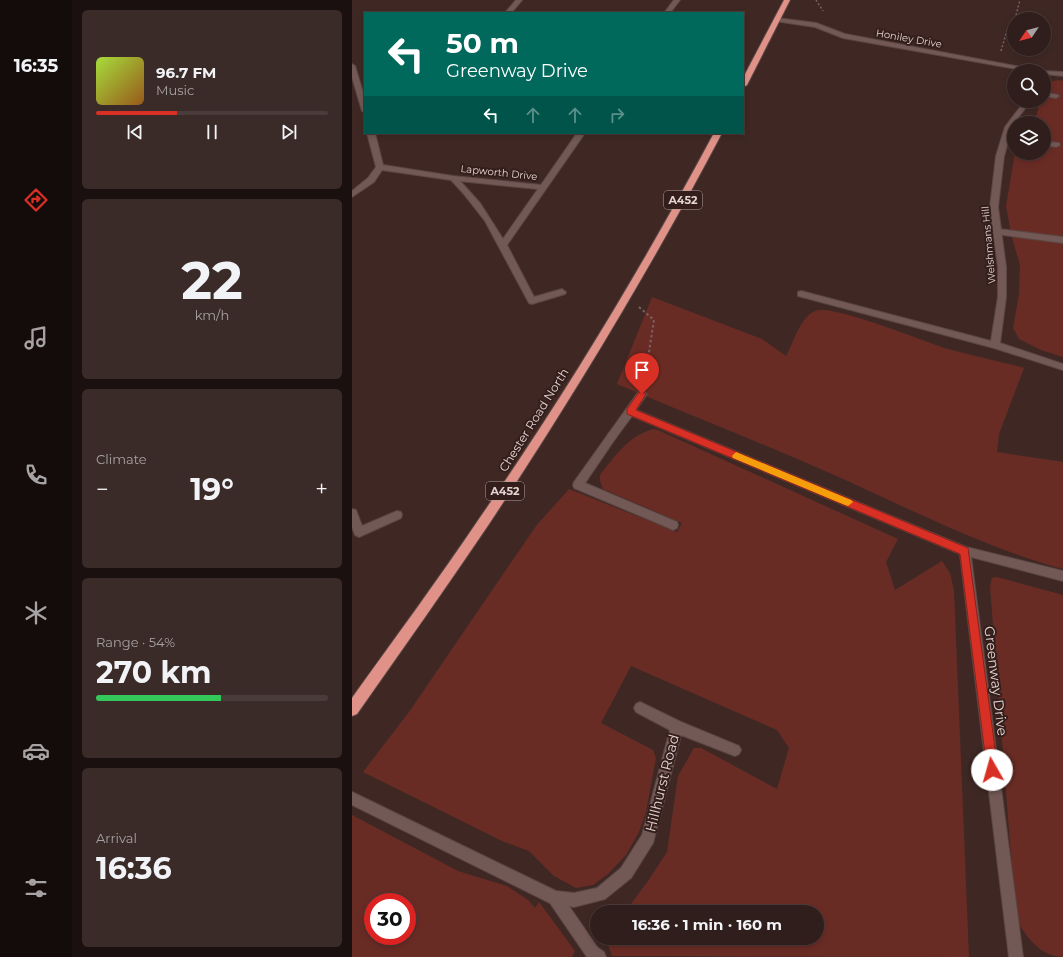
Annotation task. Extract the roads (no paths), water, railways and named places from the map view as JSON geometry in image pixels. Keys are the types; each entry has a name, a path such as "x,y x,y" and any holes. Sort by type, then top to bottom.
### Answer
{"highway":[{"path":"744,83 787,0"},
{"name":"Chester Road North","path":"352,709 502,496 627,298 685,197 717,134"}],"street":[{"path":"509,12 520,0"},
{"path":"668,12 677,0"},
{"name":"Honiley Drive","path":"777,20 816,25 843,36 1007,65"},
{"path":"352,66 364,107"},
{"path":"1051,73 1063,74"},
{"path":"1051,95 1056,96"},
{"path":"352,195 371,180 380,167 371,134"},
{"name":"Lapworth Drive","path":"502,246 580,134"},
{"name":"Welshmans Hill","path":"995,345 1002,297 1002,266 999,232 994,207 1000,156 1007,141"},
{"path":"1051,144 1056,145"},
{"name":"Lapworth Drive","path":"380,167 454,178 542,187"},
{"name":"Lapworth Drive","path":"454,178 481,206 532,301 562,292"},
{"path":"999,232 1063,240"},
{"path":"801,294 995,345 1063,367"},
{"path":"642,394 578,484 673,525"},
{"path":"630,411 965,551 1063,576"},
{"path":"352,513 359,532 397,515"},
{"name":"Greenway Drive","path":"965,551 1016,957"},
{"name":"Hillhurst Road","path":"640,708 677,727 735,750"},
{"name":"Hillhurst Road","path":"352,798 555,898 574,900 600,894 626,873 648,838 677,727"},
{"name":"Hillhurst Road","path":"555,898 592,952 599,957"}]}
